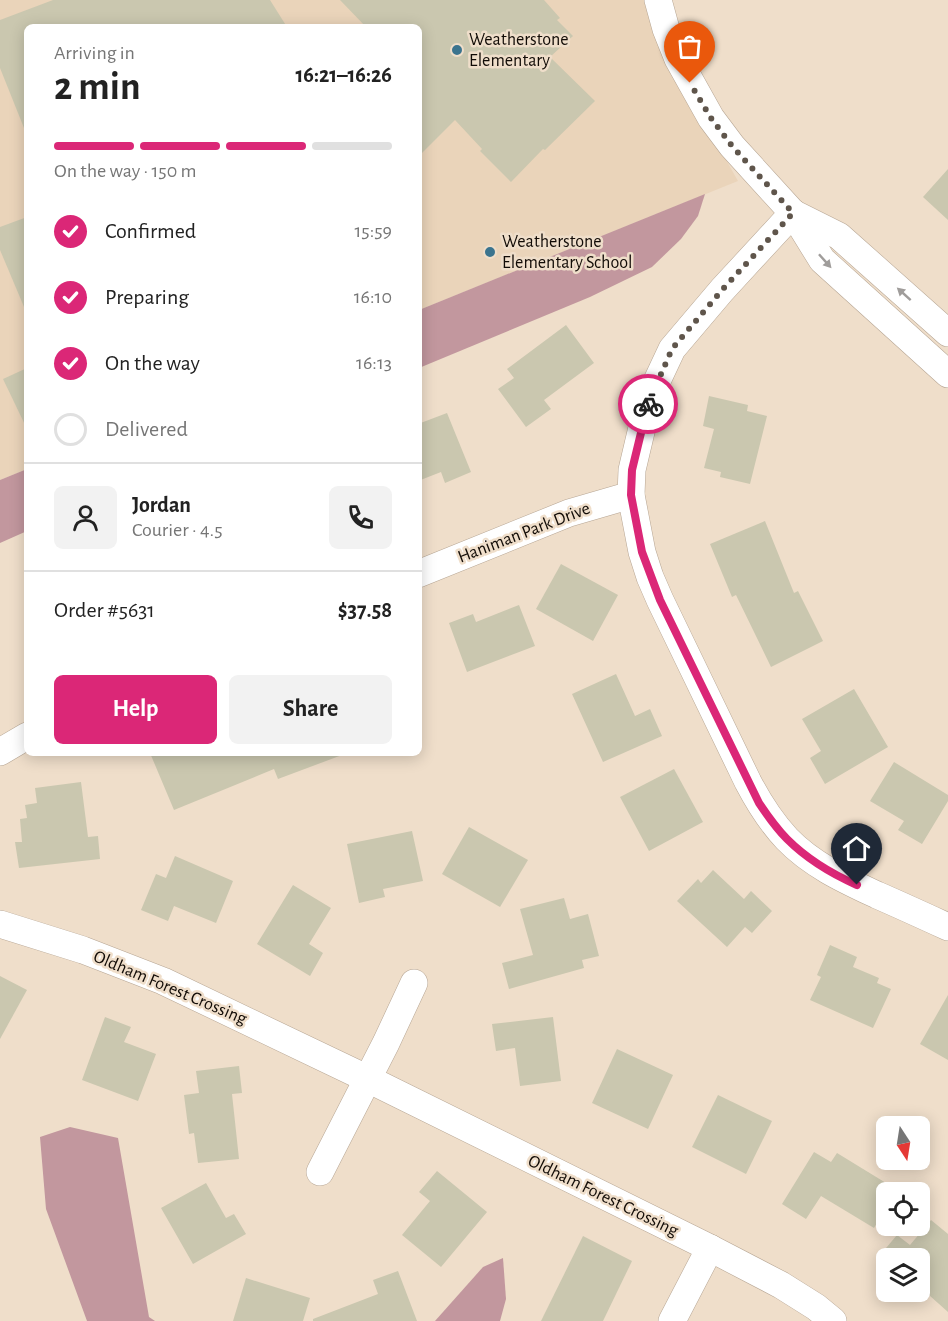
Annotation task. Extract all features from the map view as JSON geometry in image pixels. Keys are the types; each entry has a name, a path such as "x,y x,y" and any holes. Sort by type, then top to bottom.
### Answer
{"street":[{"path":"658,0 678,59 711,118 732,146 793,213 822,260 948,374"},
{"path":"793,213 839,236 948,333"},
{"path":"793,213 722,290 672,349 649,398 632,470 631,495 642,552 660,600 748,782 771,820 788,840 812,860 839,877 948,927"},
{"name":"Haniman Park Drive","path":"422,572 569,513 631,495"},
{"path":"0,752 24,738"},
{"name":"Oldham Forest Crossing","path":"0,924 83,951 163,981 368,1078 781,1285 816,1307 833,1321"},
{"path":"320,1172 414,983"},
{"path":"672,1321 710,1248"}],"shaded area":[{"name":"Weatherstone Elementary School","path":"0,0 644,0 655,35 738,181 422,309 422,24 24,24 24,470 0,480"},
{"path":"705,194 698,216 681,239 652,267 590,297 422,367 422,309"},
{"path":"24,470 24,532 0,543 0,480"},
{"path":"70,1127 118,1138 149,1317 155,1321 87,1321 46,1209 40,1137"},
{"path":"503,1258 506,1299 500,1321 435,1321 483,1267"}],"building":[{"path":"53,0 270,0 285,24 24,24 24,128 0,68 0,20"},
{"path":"340,0 544,0 560,18 557,20 573,36 550,57 595,101 511,182 480,151 482,149 455,120 422,153 422,24 363,24"},
{"path":"948,169 948,220 923,197"},
{"path":"24,218 24,307 0,250 0,227"},
{"path":"566,325 594,363 544,400 551,409 526,427 498,389 514,378 507,369"},
{"path":"24,369 24,423 3,379"},
{"path":"709,396 748,405 747,411 767,416 750,484 720,477 721,472 704,468 714,429 703,426"},
{"path":"447,413 471,472 445,483 441,472 422,479 422,422"},
{"path":"765,521 794,593 798,591 823,641 771,667 736,595 732,597 710,544"},
{"path":"561,564 618,595 593,641 536,609"},
{"path":"519,605 535,646 467,672 449,623 473,614 476,622"},
{"path":"616,674 635,716 650,709 662,736 603,762 572,694"},
{"path":"854,689 888,747 825,784 810,758 821,751 802,719"},
{"path":"151,756 339,756 278,779 274,769 174,810"},
{"path":"894,762 948,795 948,801 922,844 898,830 904,821 870,801"},
{"path":"674,769 703,822 649,851 620,797"},
{"path":"81,782 88,837 98,836 100,859 19,868 15,842 22,842 20,819 27,818 25,805 37,803 35,788"},
{"path":"469,827 528,860 500,907 442,874"},
{"path":"412,831 423,881 383,889 385,897 359,903 347,844"},
{"path":"175,856 233,881 216,923 174,906 168,921 141,910 156,874 166,878"},
{"path":"713,870 744,899 751,891 772,911 752,933 745,927 727,947 677,901 698,879 701,883"},
{"path":"293,885 331,908 309,944 323,953 310,976 257,944"},
{"path":"564,898 570,919 588,914 599,956 582,960 584,968 509,989 502,963 533,955 520,909"},
{"path":"830,945 857,957 853,967 879,978 877,983 891,989 873,1028 810,1000 821,977 817,975"},
{"path":"0,976 27,990 0,1039"},
{"path":"948,995 948,1060 920,1044"},
{"path":"105,1017 131,1027 124,1042 156,1054 138,1101 82,1080"},
{"path":"553,1017 561,1081 520,1086 515,1048 496,1051 492,1024"},
{"path":"617,1049 673,1075 648,1129 592,1103"},
{"path":"239,1066 242,1093 232,1094 239,1159 198,1163 194,1133 189,1134 184,1095 199,1093 196,1071"},
{"path":"718,1095 772,1121 746,1174 692,1147"},
{"path":"814,1152 831,1162 837,1153 884,1182 876,1182 876,1225 874,1228 821,1196 806,1219 782,1204"},
{"path":"437,1171 487,1212 441,1267 402,1235 430,1201 419,1192"},
{"path":"206,1183 226,1218 234,1214 246,1234 193,1264 161,1208"},
{"path":"930,1221 948,1234 948,1312 930,1296 930,1248 886,1248 896,1236 910,1245 918,1236 930,1236"},
{"path":"583,1236 632,1261 603,1321 541,1321"},
{"path":"398,1271 417,1321 313,1321 313,1319 378,1294 373,1280"},
{"path":"246,1278 310,1298 303,1321 233,1321"}],"way so far":[{"path":"648,404 672,349 767,239 793,213 732,146 711,118 690,83"}],"place":[{"name":"Weatherstone Elementary","path":"457,50"},
{"name":"Weatherstone Elementary School","path":"490,252"}],"route":[{"path":"648,404 637,442 632,470 631,495 642,552 650,577 759,803 788,840 812,860 857,885"}]}
